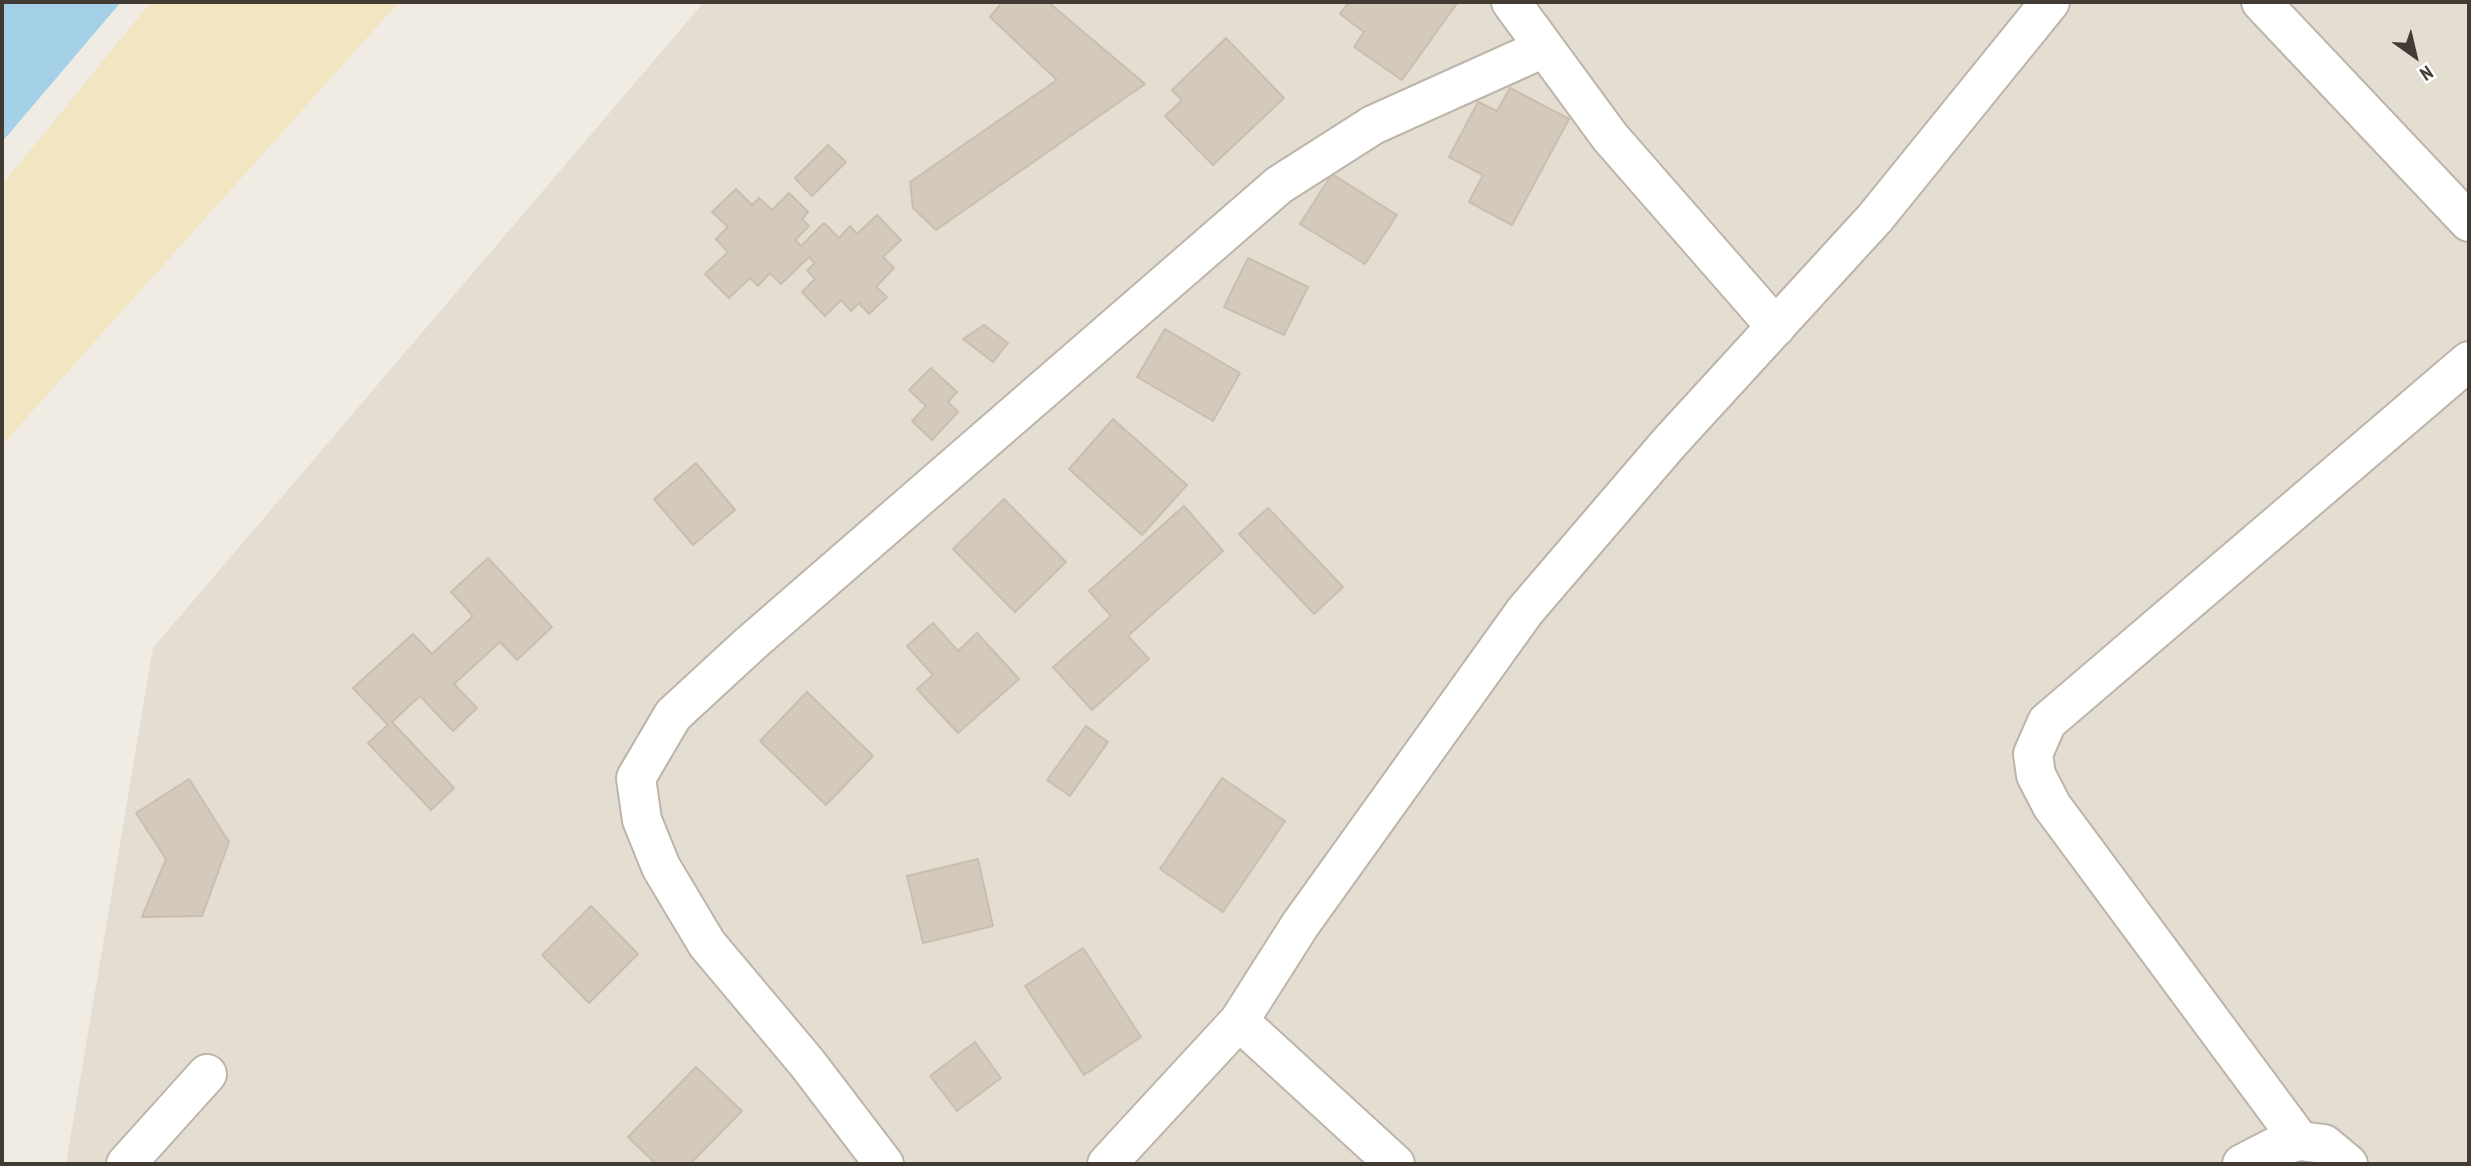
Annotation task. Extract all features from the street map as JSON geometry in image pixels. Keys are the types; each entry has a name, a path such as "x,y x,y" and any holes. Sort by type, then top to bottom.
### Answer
{"street":[{"path":"1511,2 1610,137 1776,327"},
{"path":"1107,1164 1238,1021 1300,925 1525,611 1670,443 1875,218 2050,2"},
{"path":"2261,2 2469,222"},
{"path":"884,1164 807,1063 707,944 661,867 642,820 636,778 673,715 761,635 1279,185 1373,125 1544,48"},
{"path":"2300,1142 2052,806 2036,775 2033,754 2047,722 2469,361"},
{"path":"1238,1021 1395,1164"},
{"path":"126,1164 208,1074"},
{"path":"2242,1164 2275,1147 2300,1142 2324,1144 2348,1164"}],"shaded area":[{"path":"704,2 2469,2 2469,1164 66,1164 153,648"}],"sand":[{"path":"151,2 399,2 2,445 2,185"}],"water":[{"path":"2,2 121,2 2,142"}],"building":[{"path":"1002,2 1048,2 1145,84 936,230 913,208 910,182 1057,80 990,17"},
{"path":"1349,2 1458,2 1402,80 1354,47 1364,32 1340,14"},
{"path":"1226,38 1284,98 1213,165 1165,116 1182,100 1172,90"},
{"path":"1510,88 1569,119 1512,225 1469,202 1483,175 1449,157 1478,102 1497,111"},
{"path":"828,145 846,162 812,196 795,178"},
{"path":"1332,174 1397,215 1365,264 1300,224"},
{"path":"736,189 752,205 759,198 772,210 789,193 808,212 802,219 809,226 795,240 801,246 824,223 839,238 850,226 857,234 877,215 901,240 883,257 894,268 876,287 887,297 869,314 859,303 851,311 841,300 825,316 802,292 815,279 807,270 815,263 809,257 781,284 770,273 758,286 750,278 729,298 705,274 728,252 716,239 728,227 712,212"},
{"path":"1248,258 1308,287 1284,335 1224,307"},
{"path":"984,325 1008,343 993,362 963,339"},
{"path":"1165,329 1240,373 1213,421 1137,377"},
{"path":"931,368 957,392 948,402 958,412 932,440 912,421 926,406 909,390"},
{"path":"1113,419 1187,485 1142,535 1069,469"},
{"path":"696,463 735,510 693,545 654,499"},
{"path":"1004,499 1066,562 1015,612 953,549"},
{"path":"1184,506 1223,551 1128,636 1149,659 1092,710 1053,667 1111,616 1089,591"},
{"path":"1268,508 1343,587 1314,614 1239,534"},
{"path":"488,558 552,627 517,660 500,642 454,684 477,708 453,731 420,696 392,722 454,788 431,810 368,743 388,725 353,688 413,634 432,654 473,616 451,592"},
{"path":"933,623 958,651 977,633 1019,679 958,733 917,689 933,675 907,646"},
{"path":"807,692 873,756 826,805 760,741"},
{"path":"1086,726 1108,742 1070,796 1047,780"},
{"path":"1222,778 1285,821 1223,912 1160,869"},
{"path":"189,779 229,842 202,916 142,917 166,859 136,813"},
{"path":"978,859 993,926 923,943 907,876"},
{"path":"591,906 638,954 589,1003 542,955"},
{"path":"1083,948 1141,1037 1084,1075 1025,986"},
{"path":"975,1042 1001,1078 957,1111 930,1076"},
{"path":"696,1067 742,1111 690,1164 656,1164 628,1137"}]}
